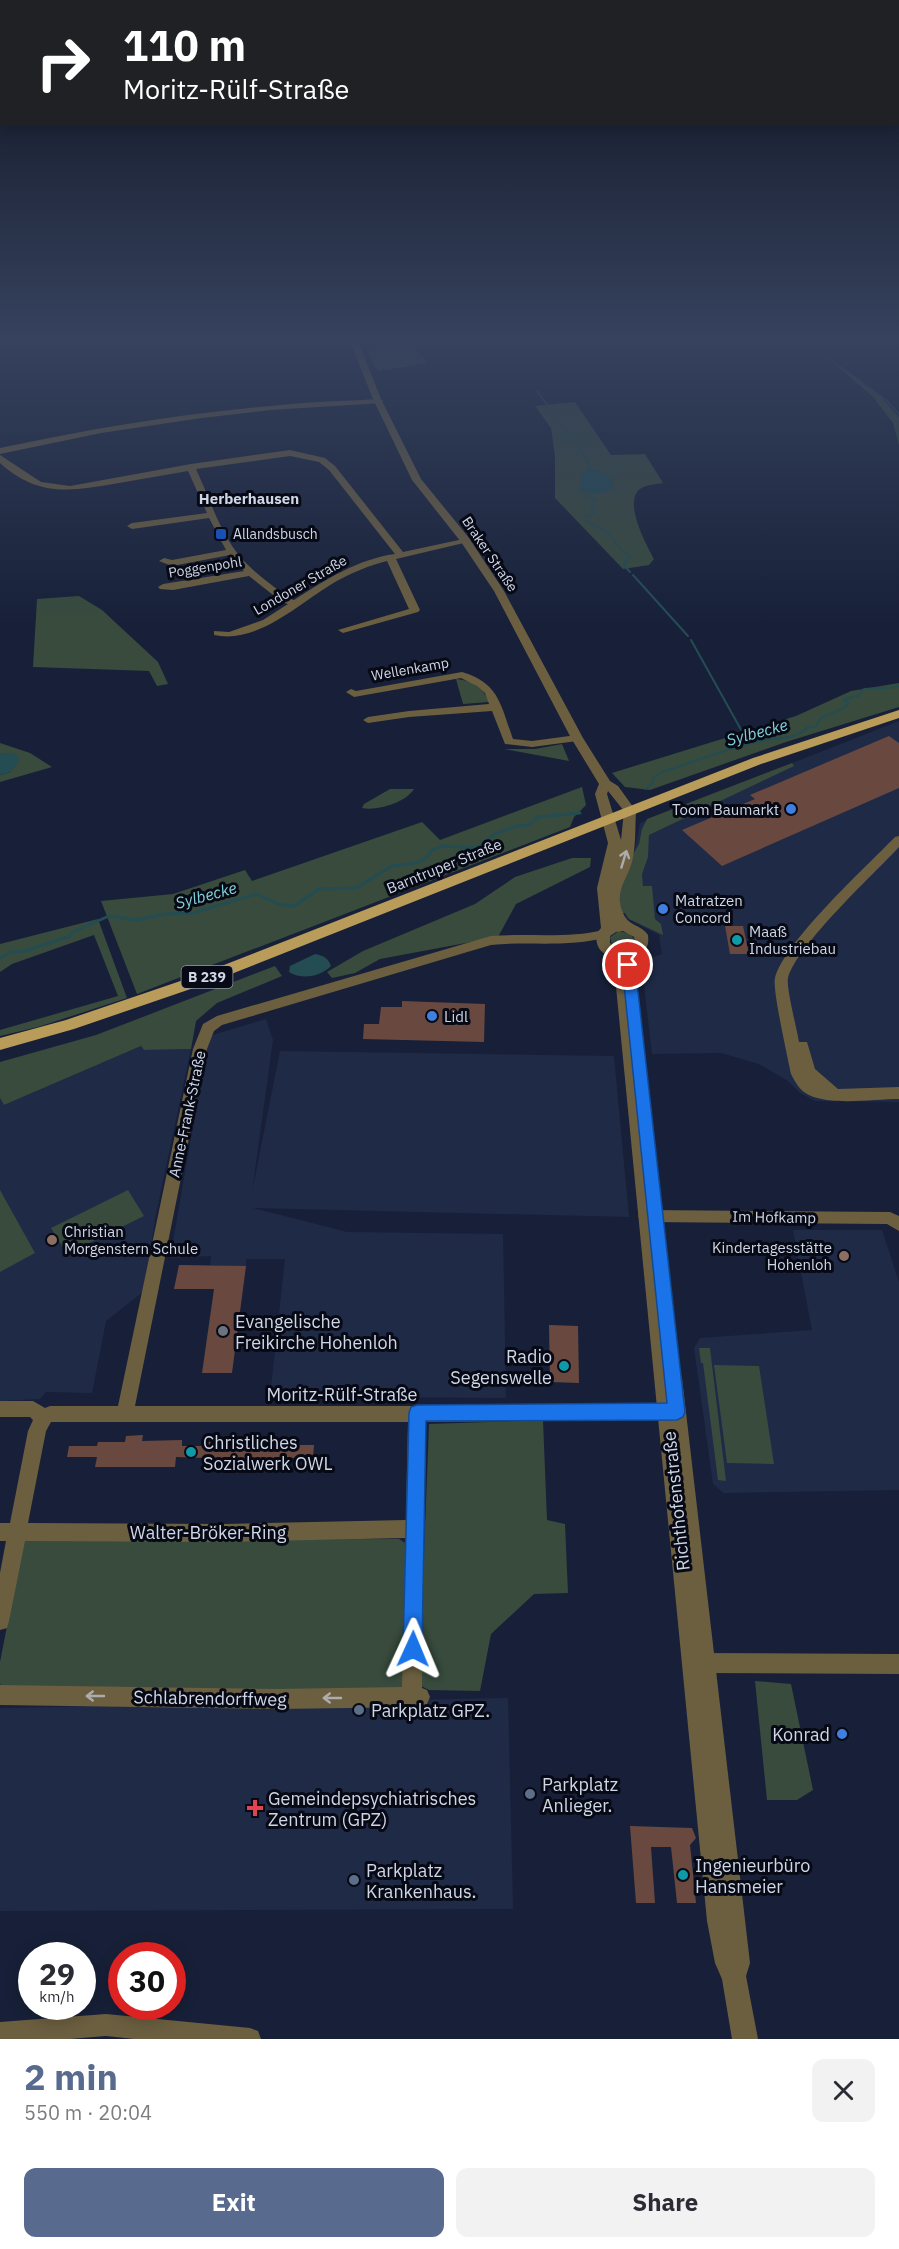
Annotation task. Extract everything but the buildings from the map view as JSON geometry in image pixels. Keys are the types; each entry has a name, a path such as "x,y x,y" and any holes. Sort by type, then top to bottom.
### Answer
{"main road":[{"name":"Barntruper Straße","path":"0,1044 69,1025 206,978 757,761 899,714"}],"street":[{"path":"0,451 74,436"},
{"name":"Braker Straße","path":"396,436 417,480 465,540 499,591 604,784 614,789 630,811"},
{"path":"0,458 28,479 63,489 85,488 191,467 290,453 322,460 332,468 401,555"},
{"name":"Poggenpohl","path":"191,467 212,515 232,552 251,573 285,600 294,603"},
{"path":"132,526 212,515"},
{"name":"Londoner Straße","path":"219,633 230,634 259,626 342,574 390,557 465,540"},
{"name":"Poggenpohl","path":"164,561 172,563 232,552"},
{"path":"343,630 415,610 390,557"},
{"name":"Poggenpohl","path":"163,587 251,573"},
{"name":"Wellenkamp","path":"351,692 462,675 481,684 489,692 509,742 532,744 577,738"},
{"path":"368,720 409,714 496,707"},
{"name":"Braker Straße","path":"604,784 601,794 610,819"},
{"path":"624,926 612,944 638,951 643,941 637,931 624,926 616,915 612,890 625,862 630,811"},
{"name":"Richthofenstraße","path":"610,819 615,843 604,888 612,944 621,966 698,1663 738,1963 734,1976 745,2039"},
{"path":"899,840 800,947 784,968 781,990 798,1074 804,1084 813,1090 829,1094 899,1093"},
{"name":"Anne-Frank-Straße","path":"125,1415 200,1049 208,1028 217,1021 485,944 612,944"},
{"name":"Im Hofkamp","path":"650,1216 890,1218 899,1225"},
{"path":"0,1409 33,1409 43,1417 37,1431 0,1621"},
{"name":"Moritz-Rülf-Straße","path":"43,1417 50,1414 671,1412"},
{"path":"415,1529 417,1413"},
{"name":"Walter-Bröker-Ring","path":"0,1532 225,1533 415,1529"},
{"name":"Schlabrendorffweg","path":"0,1695 277,1699 416,1697 415,1529"},
{"path":"698,1663 899,1664"},
{"path":"0,2033 106,2025 250,2039"}],"shaded area":[{"path":"552,436 598,436 611,455 645,454 663,483 640,489 635,495 635,513 654,559 649,565 623,569 555,498 555,457"},
{"path":"590,468 609,476 614,487 598,493 579,491 583,473"},
{"path":"79,596 102,610 158,662 168,684 157,686 149,671 33,667 37,599"},
{"path":"456,679 476,685 484,692 489,702 463,704"},
{"path":"899,683 899,707 786,742 650,790 625,787 612,773 796,716 851,691"},
{"path":"899,721 899,1102 815,1101 800,1093 788,1081 759,1064 721,1053 652,1054 642,968 646,959 662,954 659,935 626,918 623,909 640,823"},
{"path":"0,743 30,753 52,767 0,782 0,775 11,772 14,753 0,753"},
{"path":"562,744 569,761 504,749 535,749"},
{"path":"0,753 14,753 20,760 11,772 0,775"},
{"path":"792,763 794,766 649,835 648,857 642,874 643,886 652,886 655,919 661,924 663,935 629,919 625,913 618,913 616,905 623,872 639,844 647,819"},
{"path":"582,787 586,805 574,817 570,827 137,994 101,901 173,894 245,870 252,881 422,822 440,840"},
{"path":"390,789 414,789 398,802 390,805 362,808 364,804"},
{"path":"572,858 591,858 590,867 516,904 498,937 380,959 355,973 332,978 327,972 363,951 475,904 515,877"},
{"path":"98,919 127,998 38,1027 0,1036 0,1030 118,996 94,935 12,964 0,972 0,944"},
{"path":"619,931 630,934 634,939 633,945 623,949 612,945 610,937"},
{"path":"315,954 328,961 331,966 327,970 305,977 289,972 290,966"},
{"path":"275,966 282,976 217,1003 196,1021 191,1049 144,1050 141,1046 4,1105 0,1098 0,1062 96,1035"},
{"path":"266,1019 273,1040 252,1192 280,1051 614,1056 629,1217 253,1208 347,1232 503,1234 506,1398 270,1396 285,1259 246,1259 246,1266 226,1266 210,1265 211,1256 170,1258 209,1036"},
{"name":"Christian Morgenstern Schule","path":"141,1046 144,1050 191,1049 156,1214 144,1291 106,1321 92,1393 46,1392 40,1399 0,1401 0,1098 4,1105"},
{"path":"0,1190 35,1253 0,1272"},
{"path":"128,1190 144,1216 67,1254 51,1228"},
{"path":"793,1230 882,1230 899,1282 899,1490 724,1493 713,1484 694,1348 700,1338 812,1330"},
{"path":"699,1348 710,1348 726,1481 718,1480 703,1363 701,1363"},
{"path":"714,1365 759,1366 774,1464 727,1463"},
{"path":"543,1420 547,1520 565,1524 568,1593 534,1594 491,1634 480,1691 429,1690 419,1685 429,1424"},
{"path":"399,1539 407,1544 407,1693 5,1689 0,1684 0,1662 24,1540"},
{"path":"755,1681 791,1684 813,1790 797,1800 767,1800"},
{"name":"Gemeindepsychiatrisches Zentrum (GPZ)","path":"508,1698 513,1909 0,1911 0,1708"}],"waterway":[{"path":"570,436 586,458 590,468"},
{"path":"590,493 588,498 596,501 591,509 596,512 586,517 588,522 608,533 619,547"},
{"path":"619,547 630,557 623,564 630,572"},
{"path":"633,575 688,636"},
{"path":"691,640 744,735"},
{"name":"Sylbecke","path":"645,789 652,784 654,777 662,772 739,746 793,736 808,727 815,727 821,718 846,707 848,703 844,699 858,696 864,689 899,687"},
{"name":"Sylbecke","path":"0,958 11,952 25,951 70,936 73,932 109,916 135,920 165,914 194,913 256,894 281,905 294,906 319,889 356,888 392,866 416,863 426,858 432,850 443,846 476,848 495,834 516,826 529,825 538,817 580,813"}],"place":[{"name":"Allandsbusch","path":"221,534"},
{"name":"Toom Baumarkt","path":"791,809"},
{"name":"Matratzen Concord","path":"663,909"},
{"name":"Maaß Industriebau","path":"737,940"},
{"name":"Lidl","path":"432,1016"},
{"name":"Christian Morgenstern Schule","path":"52,1240"},
{"name":"Kindertagesstätte Hohenloh","path":"844,1256"},
{"name":"Evangelische Freikirche Hohenloh","path":"223,1331"},
{"name":"Radio Segenswelle","path":"564,1366"},
{"name":"Christliches Sozialwerk OWL","path":"191,1452"},
{"name":"Parkplatz GPZ.","path":"359,1710"},
{"name":"Konrad","path":"842,1734"},
{"name":"Parkplatz Anlieger.","path":"530,1794"},
{"name":"Gemeindepsychiatrisches Zentrum (GPZ)","path":"255,1808"},
{"name":"Ingenieurbüro Hansmeier","path":"683,1875"},
{"name":"Parkplatz Krankenhaus.","path":"354,1880"}],"district":[{"name":"Herberhausen","path":"249,498"}],"route":[{"path":"413,1649 417,1413 677,1412 628,965"}]}
